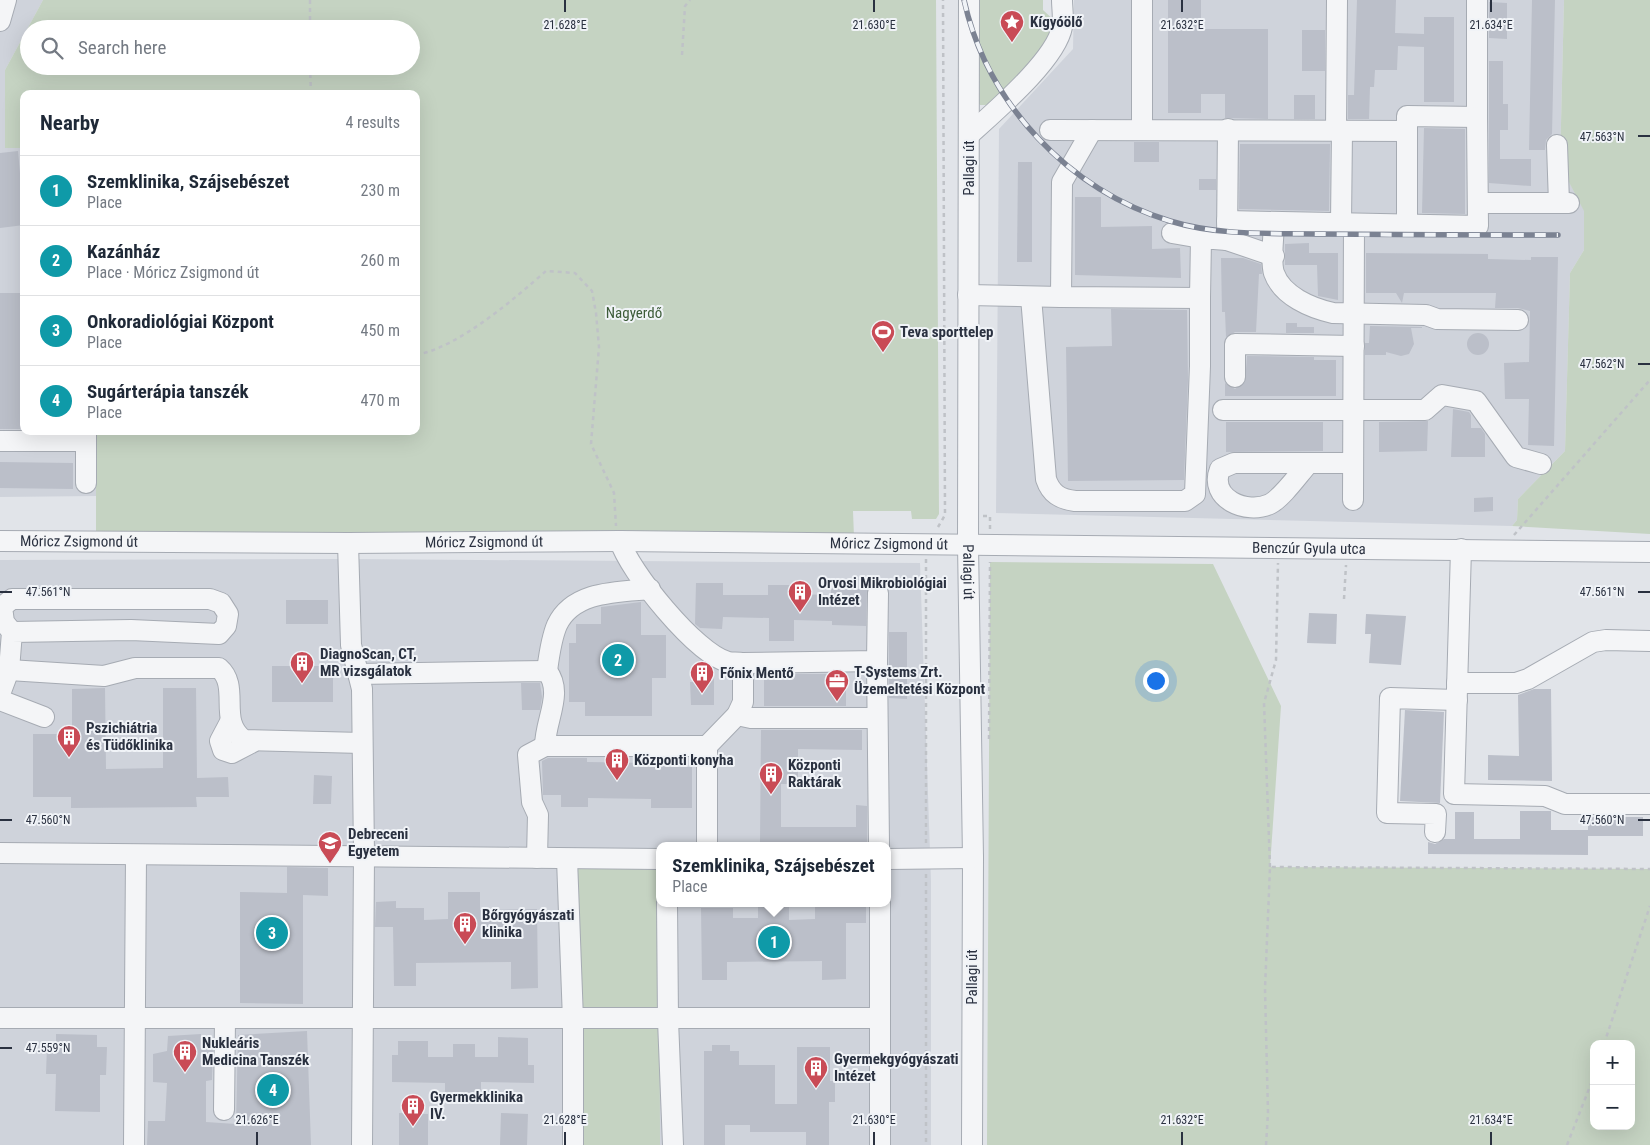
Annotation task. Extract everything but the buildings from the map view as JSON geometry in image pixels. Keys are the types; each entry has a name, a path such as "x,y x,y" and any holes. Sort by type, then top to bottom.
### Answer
{"street":[{"path":"0,21 6,0"},
{"name":"Pallagi út","path":"969,0 968,544 973,858 972,1145"},
{"path":"969,135 1007,100 1049,55 1062,28 1062,0"},
{"path":"1142,0 1142,129"},
{"path":"1337,0 1339,130 1354,314 1353,500"},
{"path":"1172,233 1201,238 1227,230 1274,222 1478,226 1478,0"},
{"path":"1407,225 1407,116 1477,117"},
{"path":"1227,230 1228,129"},
{"path":"1050,130 1407,131"},
{"path":"1061,297 1062,182 1092,130"},
{"path":"1478,203 1564,203 1557,145"},
{"path":"1274,222 1274,272 1279,280 1300,301 1333,313 1426,315 1437,319 1518,320"},
{"path":"1227,230 1274,256"},
{"path":"1031,297 1046,479 1049,488 1063,499 1075,502 1185,501 1195,494 1198,451 1201,238"},
{"path":"968,296 1200,298"},
{"path":"1235,377 1235,344 1354,346"},
{"path":"1223,410 1424,410 1442,395 1476,401 1516,457 1541,464"},
{"path":"0,441 86,436 86,484"},
{"path":"1308,464 1353,463"},
{"path":"618,533 624,555 650,589 698,645 727,662 876,661"},
{"name":"Móricz Zsigmond út","path":"0,541 348,543 618,533 968,544"},
{"path":"348,543 351,645 362,689 364,855 362,1145"},
{"name":"Benczúr Gyula utca","path":"968,544 1650,552"},
{"path":"1461,549 1454,794 1545,796 1566,804 1650,804"},
{"path":"545,746 545,730 552,713 554,698 553,679 547,670 557,625 569,607 586,598 650,589"},
{"path":"878,594 876,718 879,842"},
{"path":"0,694 9,670 12,632 4,622 2,607 12,598 210,598 221,603 228,614 226,626 219,634 132,630 12,632"},
{"path":"1435,832 1436,814 1387,813 1390,698 1516,683 1528,679 1593,642 1606,640 1650,641"},
{"path":"707,842 707,746 737,715 743,702 743,662"},
{"path":"9,670 104,676 135,668 219,668 226,674 228,682 230,722 238,736 244,740 253,742 362,743"},
{"path":"358,674 547,670"},
{"path":"0,700 44,717"},
{"path":"737,715 751,718 876,718"},
{"path":"537,858 538,815 532,802 528,755 545,746 707,746"},
{"path":"0,853 136,856 364,855 656,859"},
{"path":"134,1145 136,856"},
{"path":"891,859 973,858"},
{"path":"567,859 573,1020 573,1145"},
{"path":"667,907 668,1020 673,1145"},
{"path":"880,907 880,1145"},
{"path":"0,1018 136,1020 880,1018"},
{"path":"224,1110 225,1019"}],"path":[{"path":"310,0 310,20"},
{"path":"682,55 684,6 690,0"},
{"path":"926,1145 926,554 937,554 937,529 945,515 943,0"},
{"path":"310,75 311,90"},
{"path":"420,353 449,342 510,303 546,271 575,273 592,291 596,314 599,347 591,444 614,492 618,533"},
{"path":"1522,526 1650,380"},
{"path":"1266,1145 1268,1114 1265,989 1270,867 1264,703 1276,660 1278,548"},
{"path":"1344,599 1347,548"},
{"path":"1270,867 1650,869"},
{"path":"1605,1040 1650,906"},
{"path":"1567,1145 1590,1085"}],"shaded area":[{"path":"0,0 43,0 32,20 20,20 20,42 5,70 5,148 20,148 20,435 96,435 96,496 0,497"},
{"path":"1074,0 1564,0 1560,165 1584,210 1584,250 1570,273 1565,451 1518,499 1517,520 1512,526 996,513 999,129 1073,49"},
{"name":"Debreceni Egyetem","path":"349,559 920,563 931,881 931,1145 0,1145 0,560"}],"green space":[{"name":"Nagyerdő","path":"43,0 936,0 939,514 936,519 912,519 911,511 853,511 854,537 96,533 96,435 420,435 420,90 20,90 20,148 5,148 5,70 20,42 20,75 420,75 420,20 32,20"},
{"path":"978,0 1043,0 1043,10 1059,25 1043,48 993,101 986,105 980,105 976,100"},
{"path":"1564,0 1650,0 1650,534 1512,526 1517,520 1518,499 1565,451 1570,273 1584,250 1584,211 1560,165"},
{"path":"990,562 1213,564 1281,706 1270,867 1650,869 1650,1145 987,1145"},
{"path":"572,859 656,859 656,907 659,907 660,1145 573,1145"}],"railway":[{"path":"964,0 975,38 992,74 1013,107 1038,138 1066,165 1098,188 1133,207 1188,226 1245,233 1558,235"}],"place":[{"name":"Kígyóölő","path":"1012,43"},
{"name":"Teva sporttelep","path":"883,353"},
{"name":"Orvosi Mikrobiológiai Intézet","path":"800,613"},
{"name":"Kazánház","path":"618,660"},
{"name":"DiagnoScan, CT, MR vizsgálatok","path":"302,684"},
{"name":"Főnix Mentő","path":"702,694"},
{"name":"T-Systems Zrt. Üzemeltetési Központ","path":"837,702"},
{"name":"Pszichiátria és Tüdőklinika","path":"69,758"},
{"name":"Központi konyha","path":"617,781"},
{"name":"Központi Raktárak","path":"771,795"},
{"name":"Debreceni Egyetem","path":"330,864"},
{"name":"Onkoradiológiai Központ","path":"272,933"},
{"name":"Szemklinika, Szájsebészet","path":"774,942"},
{"name":"Bőrgyógyászati klinika","path":"465,945"},
{"name":"Nukleáris Medicina Tanszék","path":"185,1073"},
{"name":"Gyermekgyógyászati Intézet","path":"816,1089"},
{"name":"Sugárterápia tanszék","path":"273,1090"},
{"name":"Gyermekklinika IV.","path":"413,1127"}]}
